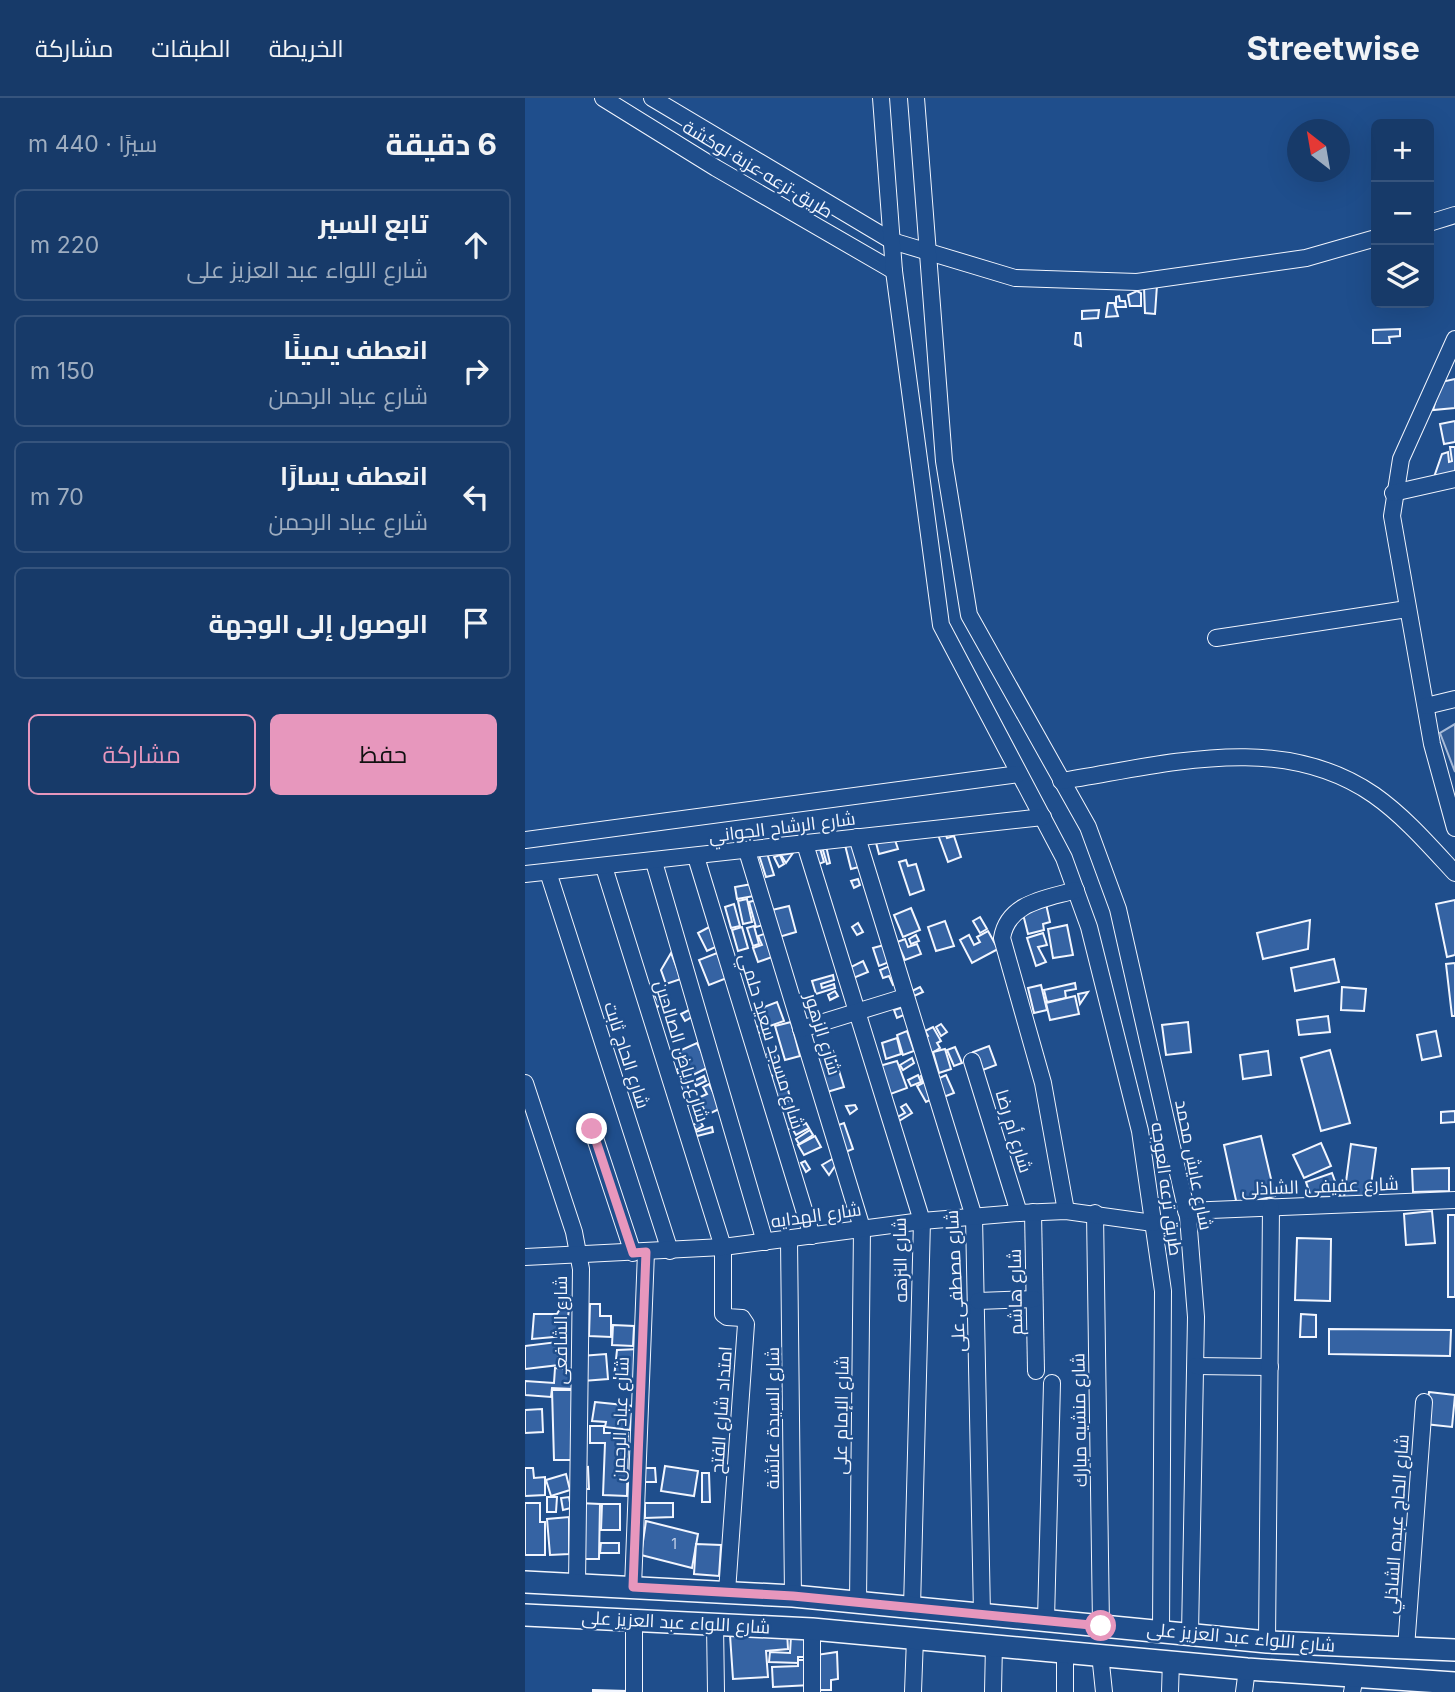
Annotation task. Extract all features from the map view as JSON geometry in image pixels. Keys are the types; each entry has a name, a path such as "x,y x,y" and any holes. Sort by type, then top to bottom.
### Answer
{"main road":[{"name":"شارع اللواء عبد العزيز على","path":"525,1582 793,1596 1267,1642 1455,1650"},
{"path":"985,1614 980,1628 990,1643"},
{"name":"شارع اللواء عبد العزيز على","path":"525,1615 812,1629 990,1643 1171,1660 1353,1684 1455,1683"},
{"path":"1023,1646 1036,1619"}],"street":[{"name":"طريق ترعه عزبة لوكشة","path":"603,98 716,168 894,271"},
{"name":"طريق ترعه عزبة لوكشة","path":"652,98 891,241 1015,278 1137,282 1306,258 1371,239"},
{"name":"طريق ترعه العوجه","path":"881,98 894,271 941,625 1043,817 1076,890 1103,981 1140,1131 1163,1291 1161,1631"},
{"name":"شارع عايش محمد","path":"916,98 944,461 969,615 1087,827 1118,909 1186,1211 1196,1317 1190,1634"},
{"path":"1434,221 1455,215"},
{"path":"1455,340 1401,459 1393,493 1394,538 1407,609 1441,782 1455,828"},
{"path":"1393,493 1455,479"},
{"path":"1216,638 1407,609"},
{"path":"1426,706 1455,699"},
{"path":"1062,781 1237,755 1273,757 1309,764 1343,777 1374,795 1402,818 1455,873"},
{"name":"شارع الرشاح الجواني","path":"525,840 1019,774"},
{"name":"شارع الرشاح الجواني","path":"525,874 654,862 1043,817"},
{"name":"شارع مصطفى على","path":"857,837 974,1217 985,1614"},
{"name":"شارع النزهه","path":"805,844 922,1220 912,1608"},
{"name":"شارع الزهور","path":"747,851 862,1228"},
{"name":"شارع مسجد سعيد حلمي","path":"696,857 812,1236"},
{"path":"654,862 765,1242"},
{"name":"شارع رياض الصالحىن","path":"604,867 723,1247"},
{"name":"شارع الحاج ثابت","path":"548,872 670,1251"},
{"path":"1066,1211 1043,1083 1002,938 1010,916 1018,908 1076,890"},
{"path":"801,1028 905,997"},
{"name":"شارع أم رضا","path":"972,1061 1026,1212"},
{"name":"شارع الشافعى","path":"525,1083 579,1256 577,1584"},
{"name":"شارع عباد الرحمن","path":"592,1129 639,1253 633,1587"},
{"name":"شارع عفيفى الشاذلى","path":"1186,1211 1455,1200"},
{"path":"1267,1642 1271,1207"},
{"name":"شارع الهدايه","path":"525,1258 723,1247 922,1220 1026,1212 1095,1213 1153,1223"},
{"name":"شارع هاشم","path":"1026,1212 1034,1299 1036,1371"},
{"name":"شارع منشيه مبارك","path":"1095,1213 1101,1626"},
{"name":"شارع الإمام على","path":"858,1602 862,1228"},
{"name":"شارع السيدة عائشة","path":"789,1240 793,1596"},
{"name":"امتداد شارع الفتح","path":"723,1247 723,1314 727,1317 742,1318 746,1324 727,1592"},
{"path":"978,1301 1034,1299"},
{"path":"1196,1366 1270,1367"},
{"path":"1036,1619 1052,1383"},
{"name":"شارع الحاج عبده الشاذلي","path":"1406,1648 1424,1402"},
{"path":"633,1692 634,1620"},
{"path":"715,1624 716,1692"},
{"path":"812,1629 812,1692"},
{"path":"913,1692 915,1638"},
{"path":"990,1643 993,1692"},
{"path":"1065,1650 1065,1692"},
{"path":"1100,1654 1104,1692"},
{"path":"1170,1692 1171,1660"},
{"path":"1244,1692 1247,1669"}],"shaded area":[{"path":"1455,724 1455,772 1440,733"}],"building":[{"path":"1157,285 1155,314 1145,313 1144,287"},
{"path":"1137,291 1141,293 1141,306 1130,306 1128,295"},
{"path":"1119,296 1120,301 1125,301 1126,307 1116,307 1116,297"},
{"path":"1108,303 1114,303 1118,316 1106,317"},
{"path":"1099,310 1098,318 1082,319 1082,311"},
{"path":"1400,329 1400,336 1389,337 1390,343 1373,343 1373,330"},
{"path":"1076,333 1080,333 1081,346 1075,344"},
{"path":"1455,379 1455,408 1433,410 1441,382"},
{"path":"1455,421 1455,442 1444,444 1440,424"},
{"path":"1450,447 1455,447 1455,477 1433,480 1442,454 1448,452 1449,462 1452,461"},
{"path":"944,830 947,838 954,836 961,857 948,862 937,832"},
{"path":"893,834 898,849 879,854 875,839"},
{"path":"857,838 863,866 851,869 844,841"},
{"path":"808,845 819,845 824,862 814,866"},
{"path":"826,846 830,863 827,864 822,847"},
{"path":"766,850 774,875 766,877 758,852"},
{"path":"793,853 786,863 781,855"},
{"path":"780,855 784,864 779,867 774,857"},
{"path":"906,860 908,866 916,864 924,890 910,895 899,862"},
{"path":"858,879 860,885 854,888 851,881"},
{"path":"752,884 754,896 737,899 735,887"},
{"path":"747,899 752,922 743,924 738,901"},
{"path":"760,899 767,924 756,927 749,902"},
{"path":"1455,900 1455,955 1447,957 1436,904"},
{"path":"734,904 740,926 731,928 725,907"},
{"path":"1046,904 1050,922 1043,924 1044,930 1028,934 1022,910"},
{"path":"789,906 796,932 779,937 772,910"},
{"path":"911,908 920,930 903,937 894,915"},
{"path":"980,917 987,929 980,933 973,921"},
{"path":"1310,920 1308,949 1263,959 1257,933"},
{"path":"945,921 954,946 936,951 928,927"},
{"path":"858,923 863,932 857,935 852,927"},
{"path":"713,925 722,944 707,951 698,933"},
{"path":"1067,925 1073,955 1053,958 1048,929"},
{"path":"754,926 759,944 753,946 747,928"},
{"path":"742,927 748,948 738,951 732,930"},
{"path":"988,931 998,949 972,963 960,940 969,935 974,945 980,942 977,937"},
{"path":"767,933 775,956 758,962 753,948 762,945 758,936"},
{"path":"1043,933 1047,945 1038,947 1046,962 1036,966 1027,938"},
{"path":"916,935 919,941 911,944 909,939"},
{"path":"905,939 908,947 917,944 921,954 905,960 897,942"},
{"path":"888,944 892,961 879,966 873,948"},
{"path":"671,953 681,979 666,984 661,970"},
{"path":"717,953 727,978 709,985 699,960"},
{"path":"1334,959 1339,982 1295,991 1291,968"},
{"path":"863,961 868,972 851,979 847,969"},
{"path":"1455,963 1455,1016 1452,1016 1446,964"},
{"path":"892,965 899,982 893,985 889,976 883,978 880,970"},
{"path":"833,975 834,980 821,984 822,988 834,984 835,988 816,994 812,981"},
{"path":"1075,983 1076,989 1065,991 1066,998 1047,1002 1044,990"},
{"path":"1041,985 1047,1010 1034,1013 1028,988"},
{"path":"920,987 923,992 914,996 912,991"},
{"path":"1342,987 1366,989 1364,1011 1341,1010"},
{"path":"835,991 838,996 830,1000 828,995"},
{"path":"1088,992 1080,1004 1078,994"},
{"path":"654,994 658,1001 663,998 665,1002 657,1007 651,996"},
{"path":"1075,996 1079,1014 1050,1020 1046,1003"},
{"path":"777,1002 784,1021 770,1026 764,1007"},
{"path":"904,1007 906,1014 897,1018 894,1010"},
{"path":"693,1008 697,1014 685,1021 681,1014"},
{"path":"1328,1016 1330,1032 1299,1035 1297,1020"},
{"path":"791,1022 800,1056 785,1060 775,1026"},
{"path":"1188,1022 1191,1052 1166,1055 1162,1025"},
{"path":"764,1023 769,1031 758,1033 755,1028"},
{"path":"941,1024 947,1032 941,1036 936,1027"},
{"path":"933,1027 941,1041 937,1043 940,1048 932,1053 924,1039 928,1036 925,1031"},
{"path":"907,1031 914,1051 903,1055 897,1035"},
{"path":"1436,1031 1441,1056 1422,1060 1417,1035"},
{"path":"897,1038 901,1054 886,1059 882,1043"},
{"path":"697,1043 709,1067 691,1076 679,1051"},
{"path":"989,1046 996,1065 980,1071 973,1052"},
{"path":"955,1047 962,1063 954,1066 947,1050"},
{"path":"776,1049 779,1055 770,1060 767,1054"},
{"path":"945,1049 951,1069 939,1073 933,1052"},
{"path":"1330,1050 1350,1123 1321,1131 1301,1058"},
{"path":"833,1051 844,1087 827,1092 817,1056"},
{"path":"1268,1051 1271,1075 1243,1079 1240,1055"},
{"path":"912,1058 914,1063 903,1070 900,1065"},
{"path":"681,1059 687,1070 679,1075 676,1070 681,1067 678,1061"},
{"path":"897,1061 907,1088 885,1096 876,1067"},
{"path":"784,1073 790,1098 777,1101 771,1076"},
{"path":"927,1073 936,1097 926,1102 917,1086 923,1083 921,1076"},
{"path":"684,1074 693,1103 681,1108 672,1079"},
{"path":"918,1075 921,1082 911,1086 908,1080"},
{"path":"946,1075 954,1093 941,1098 933,1081"},
{"path":"704,1076 706,1081 696,1086 694,1081"},
{"path":"709,1084 721,1108 707,1115 698,1098 707,1094 703,1087"},
{"path":"790,1100 797,1127 782,1131 774,1105"},
{"path":"906,1104 912,1113 894,1124 892,1120 905,1113 901,1107"},
{"path":"855,1105 857,1109 850,1114 846,1106"},
{"path":"1455,1111 1455,1122 1441,1123 1441,1112"},
{"path":"700,1121 703,1126 696,1130 693,1125"},
{"path":"806,1123 809,1128 796,1135 793,1130"},
{"path":"844,1123 853,1149 843,1153 833,1127"},
{"path":"712,1127 713,1132 697,1136 695,1132"},
{"path":"810,1130 813,1135 799,1144 796,1139"},
{"path":"815,1136 821,1147 804,1155 798,1145"},
{"path":"1261,1136 1275,1196 1237,1205 1224,1145"},
{"path":"1321,1143 1331,1166 1304,1178 1293,1155"},
{"path":"1351,1144 1376,1148 1369,1200 1344,1197"},
{"path":"834,1158 837,1163 829,1175 822,1165"},
{"path":"805,1161 810,1169 806,1172 801,1163"},
{"path":"1449,1168 1449,1191 1413,1192 1412,1169"},
{"path":"1332,1173 1341,1198 1311,1197 1306,1182"},
{"path":"1432,1211 1435,1243 1406,1245 1404,1214"},
{"path":"1448,1215 1455,1215 1455,1297 1448,1297"},
{"path":"1297,1238 1331,1239 1330,1301 1295,1300"},
{"path":"568,1295 571,1297 565,1336 532,1339 534,1314 557,1314"},
{"path":"590,1304 600,1304 600,1316 611,1316 611,1337 589,1336"},
{"path":"1301,1314 1316,1315 1316,1337 1300,1337"},
{"path":"613,1325 634,1326 633,1346 612,1345"},
{"path":"1329,1329 1451,1330 1450,1356 1329,1354"},
{"path":"557,1342 559,1365 525,1369 525,1346"},
{"path":"640,1349 641,1378 614,1378 617,1350"},
{"path":"606,1354 608,1379 583,1381 581,1356"},
{"path":"555,1368 574,1369 573,1389 552,1388 551,1397 525,1395 525,1381 554,1383"},
{"path":"552,1390 573,1390 575,1460 554,1460"},
{"path":"1429,1392 1455,1395 1452,1427 1425,1424"},
{"path":"595,1402 633,1406 630,1430 605,1427 606,1422 592,1421"},
{"path":"542,1409 543,1432 525,1433 525,1410"},
{"path":"590,1426 604,1426 604,1433 628,1433 627,1496 603,1495 605,1443 590,1443"},
{"path":"665,1466 698,1471 694,1496 661,1491"},
{"path":"588,1467 589,1489 582,1489 580,1468"},
{"path":"525,1468 533,1468 534,1478 545,1477 545,1495 525,1496"},
{"path":"639,1468 655,1468 656,1482 639,1482"},
{"path":"702,1473 709,1473 710,1502 702,1502"},
{"path":"566,1474 570,1490 551,1496 546,1480"},
{"path":"547,1497 557,1497 556,1512 547,1512"},
{"path":"569,1497 571,1508 563,1510 561,1498"},
{"path":"525,1503 540,1503 540,1522 545,1522 545,1555 525,1555"},
{"path":"579,1503 600,1504 599,1559 577,1559"},
{"path":"645,1503 673,1503 673,1517 645,1518"},
{"path":"602,1504 620,1504 620,1530 601,1530"},
{"path":"569,1517 569,1554 550,1555 547,1519"},
{"path":"646,1521 698,1534 692,1568 641,1555"},
{"path":"601,1543 619,1543 619,1553 600,1553"},
{"path":"696,1544 721,1545 719,1576 694,1574"},
{"path":"787,1631 788,1649 766,1651 768,1677 733,1679 730,1635"},
{"path":"791,1636 808,1637 807,1657 798,1657 798,1663 769,1662 770,1652 790,1653"},
{"path":"837,1652 838,1679 831,1680 831,1690 817,1690 816,1655"},
{"path":"798,1660 810,1660 811,1685 773,1687 772,1667 798,1666"},
{"path":"627,1691 627,1692 593,1692"}],"route":[{"path":"592,1129 633,1253 646,1252 633,1587 793,1596 1101,1626"}]}
